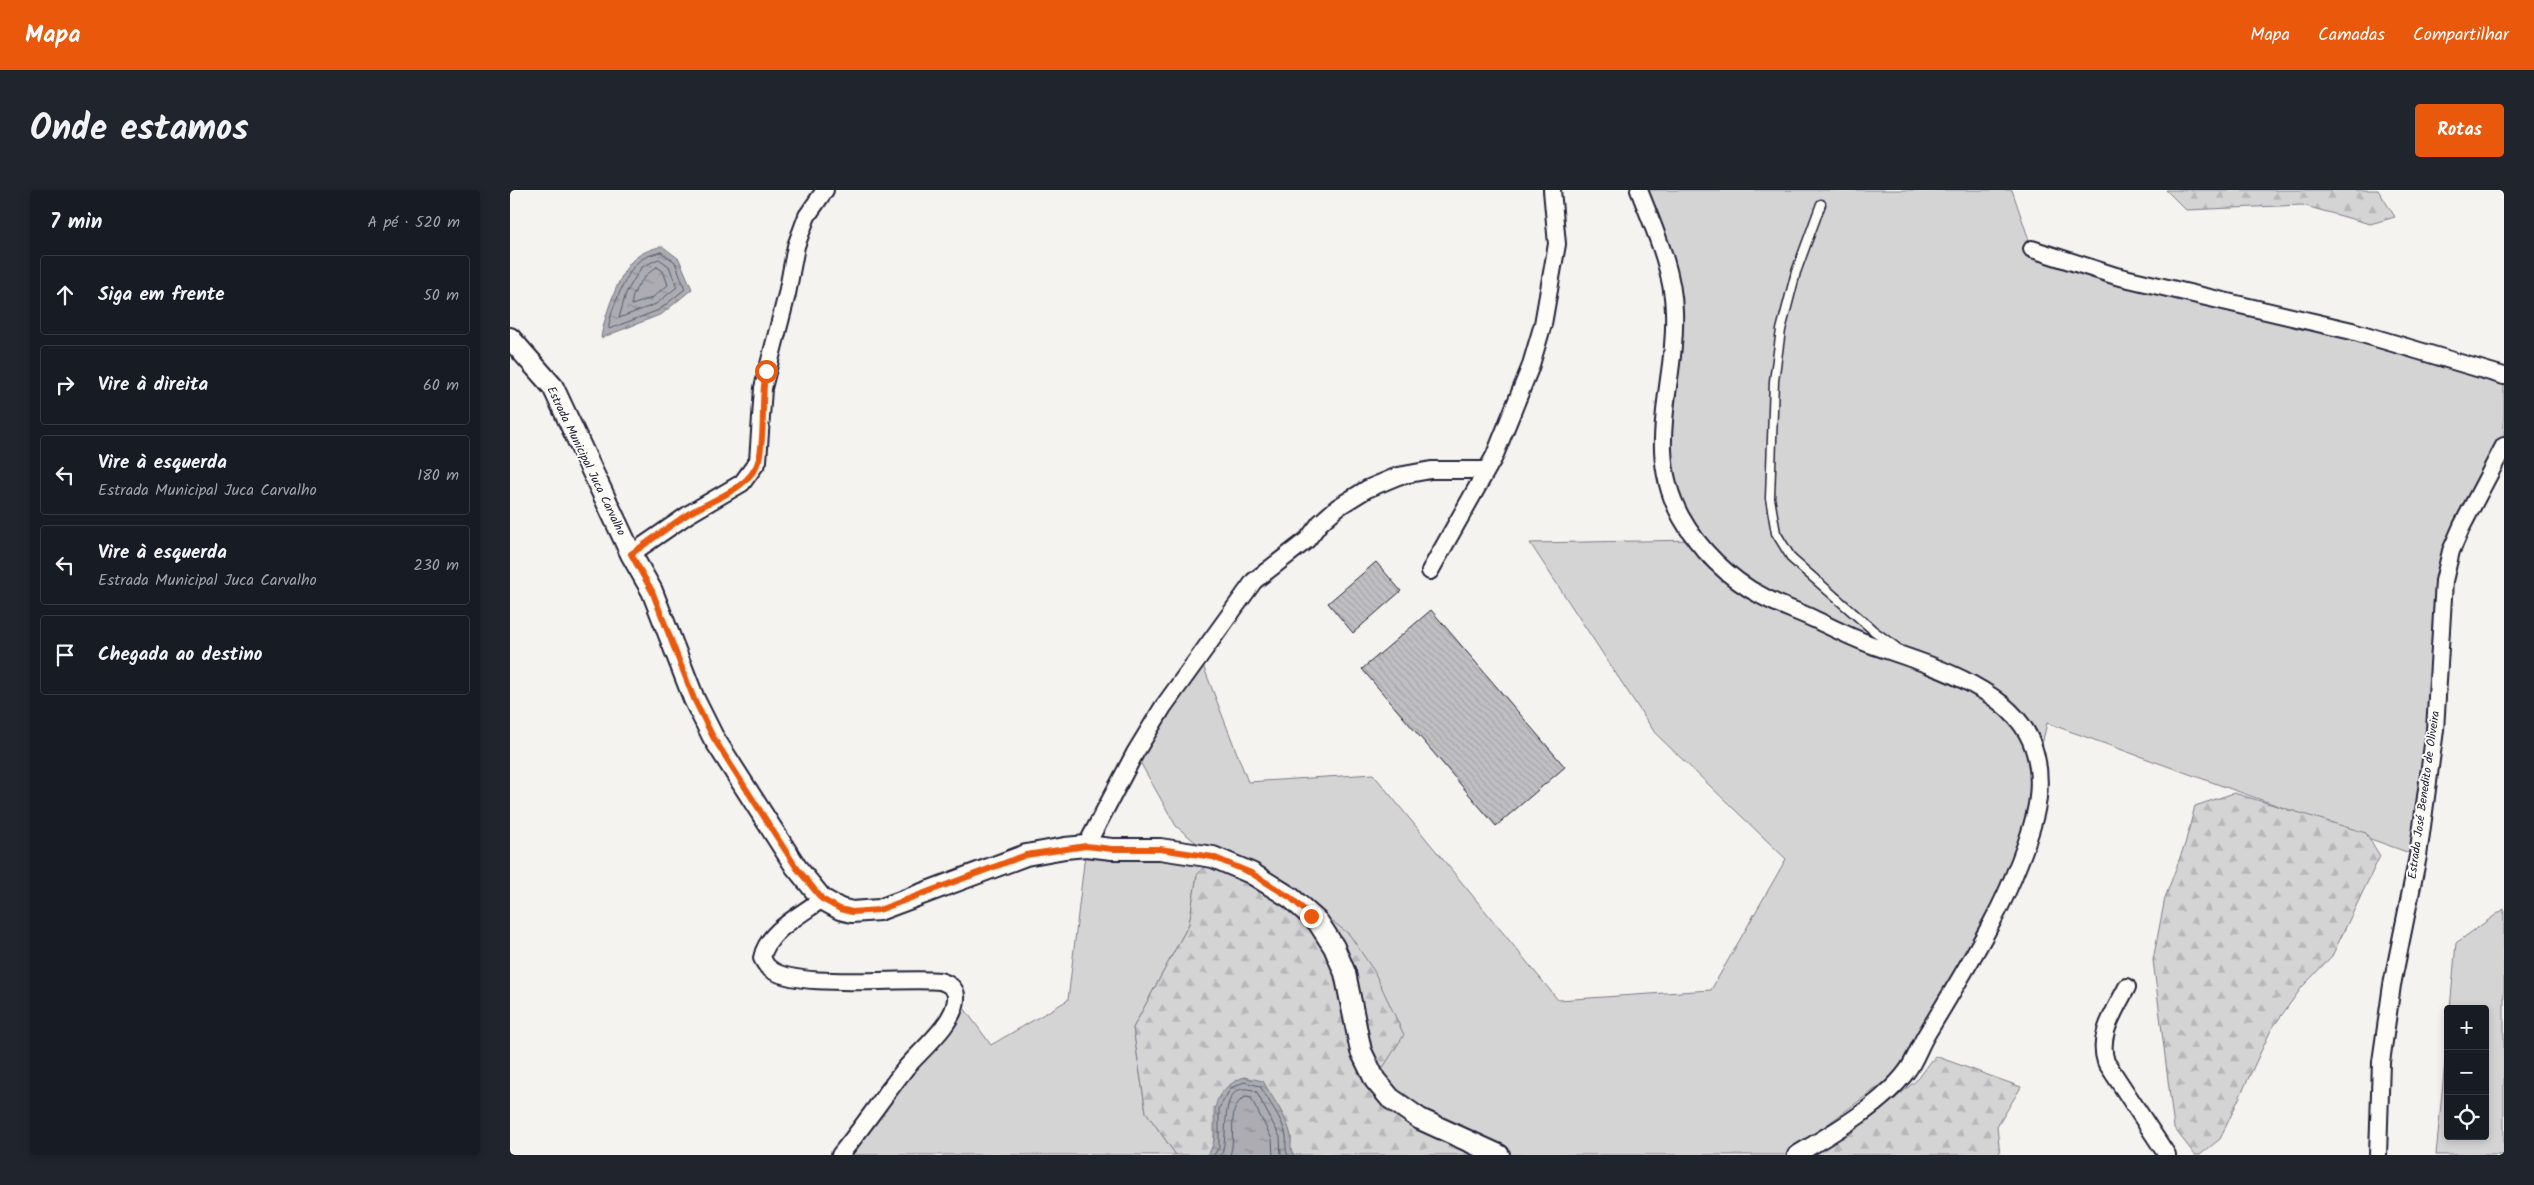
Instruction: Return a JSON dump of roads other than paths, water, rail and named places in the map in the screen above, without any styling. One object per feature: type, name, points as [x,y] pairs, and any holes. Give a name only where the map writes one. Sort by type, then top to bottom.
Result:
[{"type":"street","points":[[631,554],[689,514],[742,483],[758,461],[763,388],[788,294],[796,246],[807,216],[825,190]]},
{"type":"street","points":[[1430,571],[1494,458],[1530,368],[1544,324],[1557,244],[1552,190]]},
{"type":"street","points":[[1639,190],[1671,280],[1674,334],[1663,417],[1663,466],[1669,490],[1681,517],[1696,540],[1716,561],[1760,596],[1868,644],[1912,659],[1962,680],[2006,707],[2019,722],[2030,740],[2036,759],[2038,798],[2034,819],[1997,913],[1907,1071],[1882,1096],[1796,1155]]},
{"type":"street","points":[[2032,249],[2116,276],[2352,331],[2504,376]]},
{"type":"street","name":"Estrada Municipal Juca Carvalho","points":[[510,338],[553,387],[631,554],[652,591],[694,699],[713,737],[796,867],[822,899],[840,909],[852,912],[879,910],[1026,855],[1086,846],[1112,849],[1160,849],[1213,857],[1251,873],[1291,898],[1318,922],[1334,947],[1345,973],[1360,1051],[1375,1080],[1390,1098],[1420,1119],[1499,1155]]},
{"type":"street","name":"Estrada José Benedito de Oliveira","points":[[2378,1155],[2382,1052],[2400,941],[2418,856],[2435,730],[2444,581],[2451,551],[2462,526],[2504,446]]},
{"type":"street","points":[[1086,846],[1135,753],[1163,707],[1254,581],[1307,540],[1320,522],[1338,506],[1367,489],[1398,476],[1431,470],[1486,470]]},
{"type":"street","points":[[822,899],[772,937],[764,948],[762,958],[769,968],[788,976],[824,981],[940,981],[951,985],[956,992],[956,1000],[944,1024],[905,1069],[840,1155]]},
{"type":"street","points":[[2127,987],[2103,1036],[2102,1050],[2106,1062],[2167,1155]]},
{"type":"lane","points":[[1821,204],[1796,272],[1782,330],[1774,381],[1770,498],[1776,533],[1792,559],[1813,579],[1874,631],[1912,659]]},
{"type":"water","points":[[662,246],[679,259],[692,289],[662,314],[601,338],[613,296],[623,273],[640,254]]},
{"type":"water","points":[[1244,1077],[1263,1081],[1286,1121],[1294,1155],[1208,1155],[1213,1144],[1215,1112],[1221,1094],[1229,1085]]}]
